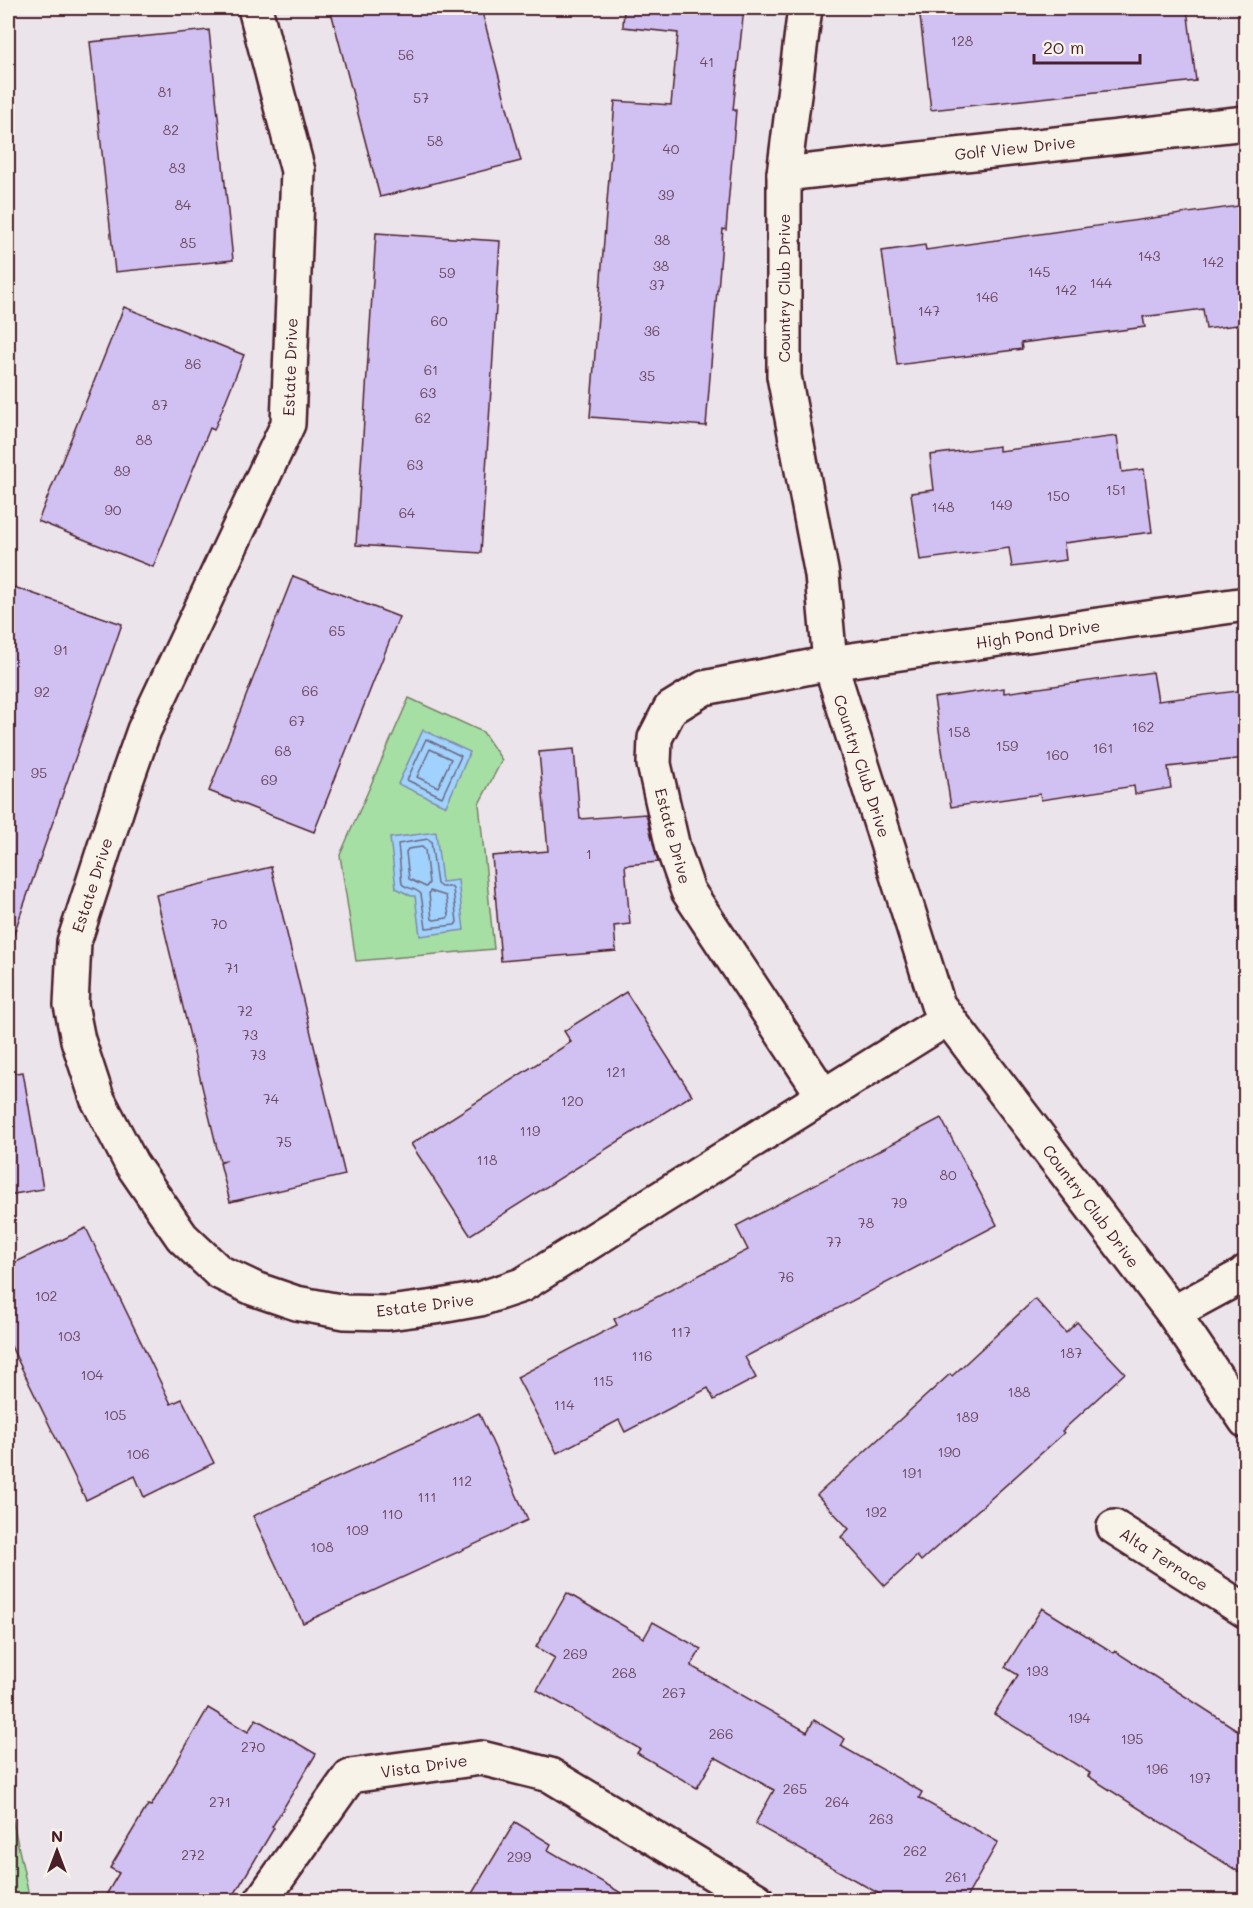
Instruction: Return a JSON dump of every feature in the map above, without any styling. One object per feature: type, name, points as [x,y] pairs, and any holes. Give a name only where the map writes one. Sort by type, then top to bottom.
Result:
[{"type":"street","name":"Estate Drive","points":[[255,8],[298,171],[288,424],[144,730],[74,942],[71,1005],[78,1040],[97,1098],[130,1163],[182,1237],[219,1272],[255,1289],[296,1303],[345,1312],[388,1313],[435,1307],[480,1299],[522,1285],[948,1018]]},
{"type":"street","name":"Country Club Drive","points":[[805,8],[784,174],[784,376],[822,575],[830,663],[938,1005],[1173,1313],[1245,1420]]},
{"type":"street","name":"Golf View Drive","points":[[784,174],[1245,123]]},
{"type":"street","name":"High Pond Drive","points":[[830,663],[1245,604]]},
{"type":"street","name":"Estate Drive","points":[[823,1095],[688,891],[674,848],[654,764],[655,738],[670,709],[704,688],[830,663]]},
{"type":"street","points":[[1173,1313],[1245,1272]]},
{"type":"street","name":"Alta Terrace","points":[[1114,1527],[1245,1611]]},
{"type":"street","name":"Vista Drive","points":[[262,1900],[350,1776],[481,1758],[550,1775],[757,1900]]},
{"type":"green space","points":[[409,698],[483,732],[502,760],[479,804],[494,949],[356,961],[340,855]]},
{"type":"green space","points":[[8,1799],[30,1900],[8,1900]]},
{"type":"water","points":[[423,730],[470,752],[446,806],[398,784]]},
{"type":"water","points":[[1245,826],[1245,883],[1242,841]]},
{"type":"water","points":[[436,832],[442,882],[458,880],[464,930],[420,936],[415,896],[396,888],[390,838]]},
{"type":"building","points":[[330,8],[481,8],[521,161],[380,197]]},
{"type":"building","points":[[624,8],[744,8],[733,110],[736,110],[726,230],[723,229],[706,426],[590,417],[615,101],[671,105],[678,33],[623,27]]},
{"type":"building","points":[[919,8],[1187,8],[1196,81],[931,110]]},
{"type":"building","points":[[209,30],[233,260],[115,272],[90,42]]},
{"type":"building","points":[[1245,205],[1245,324],[1206,329],[1203,309],[1143,317],[1145,327],[1021,343],[1022,349],[897,365],[882,251],[925,245],[926,250]]},
{"type":"building","points":[[376,233],[500,241],[481,553],[356,545]]},
{"type":"building","points":[[124,307],[244,355],[214,430],[210,428],[153,567],[38,521]]},
{"type":"building","points":[[1117,436],[1122,472],[1144,469],[1152,532],[1064,543],[1066,560],[1012,567],[1009,548],[920,560],[911,493],[934,490],[930,455],[999,446],[999,451]]},
{"type":"building","points":[[293,576],[399,617],[314,832],[209,791]]},
{"type":"building","points":[[8,585],[122,624],[12,939],[8,938]]},
{"type":"building","points":[[1153,672],[1158,701],[1245,690],[1245,758],[1168,767],[1171,788],[1135,794],[1134,786],[1041,800],[1040,794],[951,807],[934,698],[1004,688],[1004,693]]},
{"type":"building","points":[[574,749],[580,819],[646,814],[658,862],[625,865],[630,924],[614,926],[616,951],[501,961],[492,856],[548,851],[539,752]]},
{"type":"building","points":[[271,867],[345,1175],[230,1202],[220,1163],[227,1160],[220,1161],[156,895]]},
{"type":"building","points":[[626,992],[692,1095],[470,1235],[411,1144],[571,1042],[564,1031]]},
{"type":"building","points":[[23,1072],[43,1189],[8,1195],[8,1074]]},
{"type":"building","points":[[941,1118],[997,1225],[745,1357],[756,1378],[714,1400],[708,1388],[625,1432],[619,1420],[557,1453],[517,1377],[617,1325],[614,1319],[748,1250],[736,1226]]},
{"type":"building","points":[[86,1228],[171,1404],[182,1399],[214,1463],[144,1497],[135,1476],[86,1500],[8,1340],[8,1266]]},
{"type":"building","points":[[1035,1299],[1066,1333],[1077,1322],[1125,1373],[1062,1431],[1064,1433],[921,1561],[917,1556],[885,1586],[841,1537],[849,1529],[817,1495]]},
{"type":"building","points":[[479,1413],[528,1520],[303,1623],[253,1516]]},
{"type":"building","points":[[567,1593],[644,1638],[653,1622],[701,1649],[691,1666],[807,1732],[814,1720],[845,1739],[841,1746],[922,1792],[919,1798],[998,1842],[965,1900],[890,1900],[755,1824],[774,1790],[715,1757],[697,1788],[637,1753],[640,1749],[537,1690],[555,1658],[536,1647]]},
{"type":"building","points":[[1042,1608],[1114,1653],[1115,1651],[1245,1735],[1245,1876],[1088,1776],[1090,1773],[994,1714],[1018,1675],[1005,1667]]},
{"type":"building","points":[[208,1708],[248,1732],[256,1719],[316,1754],[231,1900],[103,1900],[119,1873],[110,1868],[148,1805],[151,1806]]},
{"type":"building","points":[[515,1822],[551,1844],[548,1850],[633,1900],[468,1900]]}]
